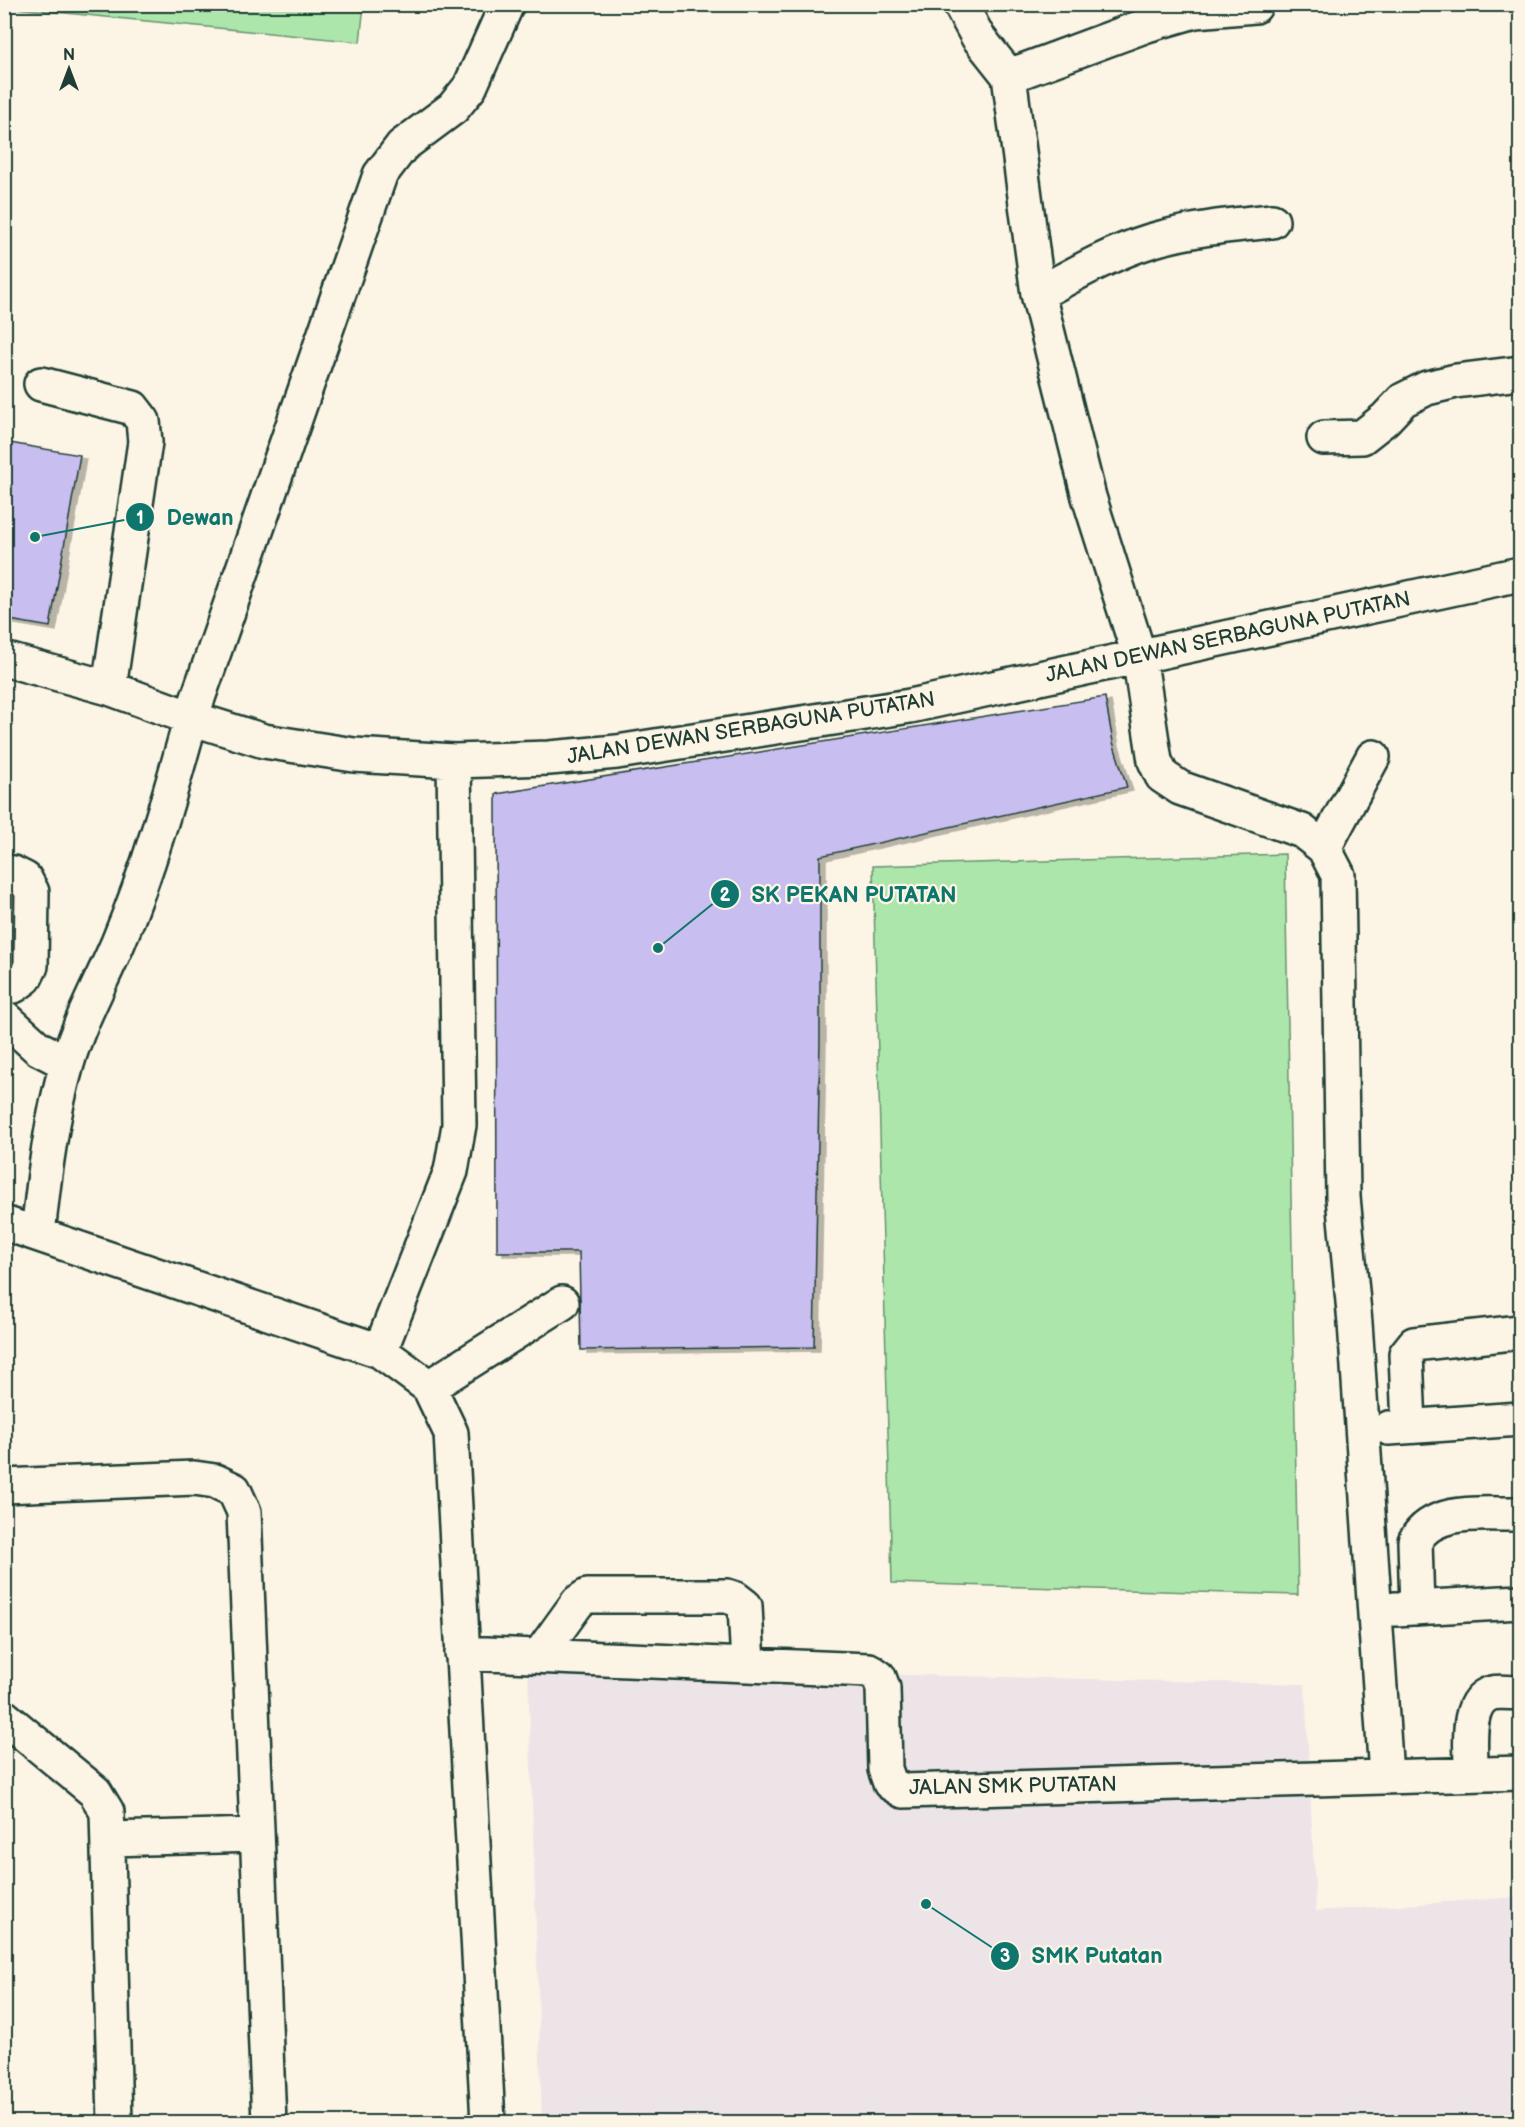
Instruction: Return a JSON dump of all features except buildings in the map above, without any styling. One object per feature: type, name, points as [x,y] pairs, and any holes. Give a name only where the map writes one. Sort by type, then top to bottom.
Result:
[{"type":"street","points":[[38,1234],[53,1117],[67,1063],[86,1010],[117,944],[147,867],[191,718],[380,175],[402,146],[453,108],[470,87],[507,4]]},
{"type":"street","points":[[960,4],[978,37],[1009,76],[1038,294],[1089,497],[1139,655],[1155,761],[1162,776],[1180,788],[1302,831],[1324,848],[1338,875],[1343,1197],[1363,1429],[1386,1775]]},
{"type":"street","points":[[1009,76],[1156,22],[1195,11],[1255,6]]},
{"type":"street","points":[[1038,294],[1148,242],[1204,228],[1272,221]]},
{"type":"street","points":[[1324,438],[1362,437],[1385,419],[1403,400],[1427,388],[1456,381],[1521,373]]},
{"type":"street","points":[[41,384],[132,408],[143,421],[144,442],[109,688]]},
{"type":"street","name":"JALAN DEWAN SERBAGUNA PUTATAN","points":[[4,659],[109,688],[191,718],[264,741],[354,755],[454,761],[549,758],[629,751],[910,706],[1521,574]]},
{"type":"street","points":[[1324,848],[1373,757]]},
{"type":"street","points":[[380,1351],[451,1171],[459,1125],[454,761]]},
{"type":"street","points":[[4,872],[13,873],[25,879],[32,892],[31,966],[25,978],[14,986],[4,986]]},
{"type":"street","points":[[4,1017],[38,1048],[67,1063]]},
{"type":"street","points":[[4,1223],[380,1351],[429,1387],[451,1433],[488,2122]]},
{"type":"street","points":[[429,1387],[562,1303]]},
{"type":"street","points":[[1409,1426],[1406,1354],[1414,1344],[1521,1332]]},
{"type":"street","points":[[1363,1429],[1521,1419]]},
{"type":"street","points":[[4,1486],[194,1478],[215,1481],[234,1490],[244,1512],[269,2122]]},
{"type":"street","points":[[1417,1608],[1415,1541],[1419,1534],[1432,1523],[1449,1516],[1521,1514]]},
{"type":"street","points":[[538,1656],[578,1602],[587,1596],[727,1596],[745,1606],[748,1665]]},
{"type":"street","points":[[1375,1610],[1521,1602]]},
{"type":"street","name":"JALAN SMK PUTATAN","points":[[462,1653],[869,1670],[879,1677],[883,1688],[885,1769],[890,1783],[903,1791],[1386,1775],[1521,1773]]},
{"type":"street","points":[[1471,1773],[1472,1715],[1479,1701],[1493,1693],[1521,1693]]},
{"type":"street","points":[[4,1717],[95,1792],[107,1812],[115,2122]]},
{"type":"street","points":[[109,1839],[257,1835]]},
{"type":"shaded area","points":[[528,1671],[871,1674],[1305,1684],[1316,1911],[1520,1897],[1520,2122],[542,2122]]},
{"type":"green space","points":[[4,5],[364,5],[360,42],[5,7]]},
{"type":"green space","points":[[1285,854],[1298,1595],[892,1583],[873,866]]},
{"type":"place","name":"Dewan","points":[[35,537]]},
{"type":"place","name":"SK PEKAN PUTATAN","points":[[658,948]]},
{"type":"place","name":"SMK Putatan","points":[[926,1904]]}]
